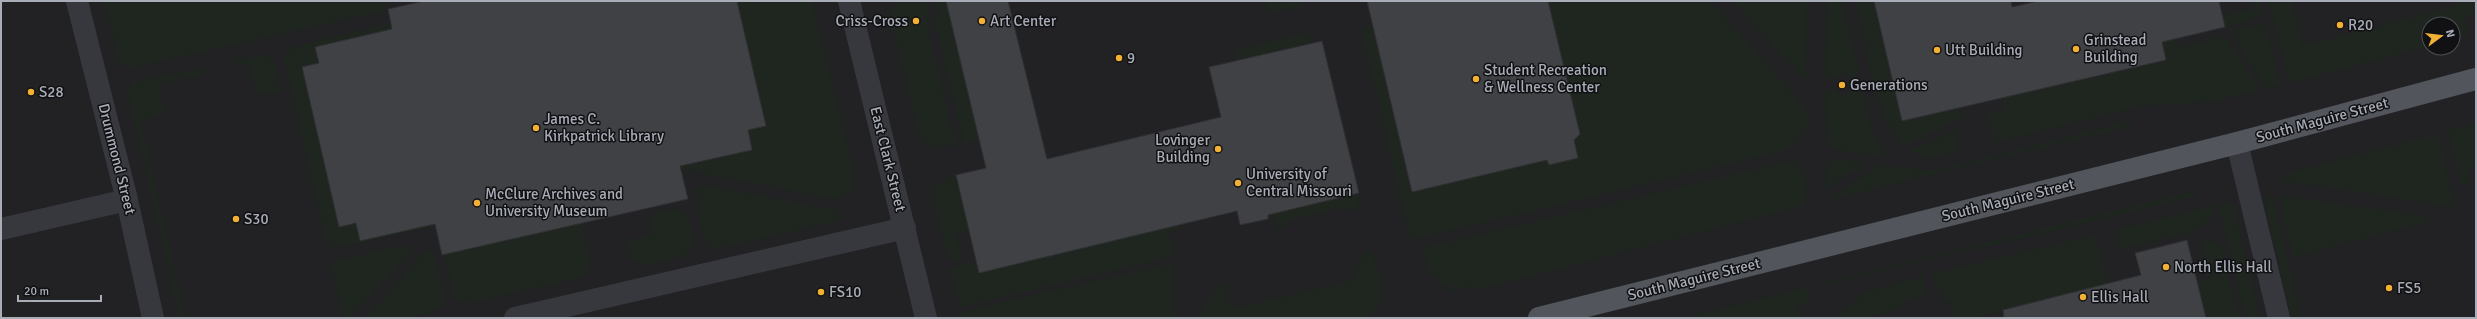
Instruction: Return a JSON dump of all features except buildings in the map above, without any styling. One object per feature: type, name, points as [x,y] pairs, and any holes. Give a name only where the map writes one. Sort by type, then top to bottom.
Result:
[{"type":"main road","name":"South Maguire Street","points":[[1539,318],[2237,143],[2476,79]]},
{"type":"street","name":"Drummond Street","points":[[77,1],[127,200],[153,318]]},
{"type":"street","name":"East Clark Street","points":[[849,1],[926,318]]},
{"type":"street","points":[[2237,143],[2279,318]]},
{"type":"street","points":[[1,229],[127,200]]},
{"type":"street","points":[[515,318],[905,228]]},
{"type":"shaded area","name":"University of Central Missouri","points":[[1,1],[2476,1],[2476,318],[1,318]]},
{"type":"shaded area","points":[[105,1],[386,1],[388,10],[130,68],[122,66],[118,59]]},
{"type":"shaded area","points":[[737,1],[812,1],[855,177],[848,193],[841,197],[832,199],[681,169],[680,166],[752,150],[748,130]]},
{"type":"shaded area","points":[[912,1],[929,1],[927,25],[956,145],[933,148],[921,142],[888,7]]},
{"type":"shaded area","points":[[1265,1],[1304,1],[1298,7],[1268,14]]},
{"type":"shaded area","points":[[1548,1],[1711,1],[1793,94],[1807,113],[1807,127],[1805,127],[1802,135],[1796,142],[1780,152],[1410,240],[1361,28],[1373,25],[1412,192],[1534,163],[1546,152],[1549,165],[1578,158],[1574,140],[1580,134]]},
{"type":"shaded area","points":[[1733,1],[1807,1],[1806,78],[1801,77]]},
{"type":"shaded area","points":[[1827,1],[1842,1],[1859,76],[1857,81],[1843,73],[1828,81],[1825,77]]},
{"type":"shaded area","points":[[1856,1],[1874,1],[1902,121],[1959,108],[1961,118],[1903,147],[1884,114],[1877,96]]},
{"type":"shaded area","points":[[2253,1],[2259,1],[2262,16],[2225,27],[2222,15],[2254,8]]},
{"type":"shaded area","points":[[2269,1],[2291,1],[2303,46],[2462,4],[2462,1],[2476,1],[2476,14],[2464,17],[2468,35],[2461,37],[2461,16],[2421,16],[2421,48],[2289,83]]},
{"type":"shaded area","points":[[946,2],[980,140],[964,143],[935,24],[938,4]]},
{"type":"shaded area","points":[[391,23],[392,29],[319,63],[302,67],[339,227],[356,223],[361,241],[435,224],[435,227],[333,248],[325,238],[284,56],[294,47]]},
{"type":"shaded area","points":[[2261,24],[2266,26],[2281,85],[2269,88],[2262,82],[2231,33],[2234,30]]},
{"type":"shaded area","points":[[1305,33],[1310,35],[1311,43],[1236,61],[1234,50]]},
{"type":"shaded area","points":[[2174,34],[2178,48],[2221,37],[2228,40],[2260,90],[2211,102],[2141,106],[1995,143],[1988,114],[1992,110],[2006,113],[2003,98],[2166,61],[2161,37]]},
{"type":"shaded area","points":[[261,54],[266,55],[274,61],[280,91],[263,95],[257,94],[248,63],[237,66],[233,61]]},
{"type":"shaded area","points":[[205,67],[203,74],[159,84],[164,114],[141,121],[186,318],[179,318],[127,91],[134,82]]},
{"type":"shaded area","points":[[1856,88],[1863,94],[1874,138],[1885,155],[1883,157],[1834,149],[1827,144],[1825,91],[1830,89],[1842,97]]},
{"type":"shaded area","points":[[2131,121],[2132,126],[1825,201],[1881,165],[1930,171]]},
{"type":"shaded area","points":[[2476,124],[2476,166],[2469,168],[2472,182],[2462,185],[2448,131]]},
{"type":"shaded area","points":[[1961,128],[1954,153],[1929,158],[1909,151]]},
{"type":"shaded area","points":[[2438,134],[2455,207],[2282,181],[2283,177],[2293,172]]},
{"type":"shaded area","points":[[1840,159],[1869,163],[1825,189],[1826,168],[1831,160]]},
{"type":"shaded area","points":[[1790,161],[1801,170],[1806,180],[1806,205],[1477,290],[1473,286],[1450,292],[1448,284],[1439,286],[1437,278],[1430,273],[1423,248]]},
{"type":"shaded area","points":[[956,175],[969,231],[956,234],[962,260],[950,262],[936,214],[934,195],[935,189],[941,182]]},
{"type":"shaded area","points":[[705,186],[834,209],[838,211],[840,218],[834,222],[716,249],[709,246],[706,241],[699,218],[697,194],[698,190]]},
{"type":"shaded area","points":[[2195,191],[2196,196],[1830,284],[1827,282]]},
{"type":"shaded area","points":[[1356,194],[1359,208],[1346,211],[1345,207],[1286,221],[1287,226],[1276,229],[1272,214]]},
{"type":"shaded area","points":[[2263,194],[2269,194],[2273,198],[2301,318],[2291,318]]},
{"type":"shaded area","points":[[2283,196],[2425,216],[2430,221],[2293,257],[2280,197]]},
{"type":"shaded area","points":[[2231,201],[2234,208],[2260,318],[2246,318],[2219,205]]},
{"type":"shaded area","points":[[2212,206],[2214,215],[2192,232],[2121,249],[2116,230]]},
{"type":"shaded area","points":[[677,209],[684,212],[689,220],[694,240],[692,250],[681,257],[644,265],[632,258],[628,240],[654,234],[650,215]]},
{"type":"shaded area","points":[[580,223],[591,266],[581,278],[468,303],[459,302],[454,296],[444,254]]},
{"type":"shaded area","points":[[1180,224],[1181,228],[1169,232],[1174,256],[960,307],[950,267]]},
{"type":"shaded area","points":[[2095,235],[2108,284],[1972,318],[1955,318],[1951,302],[1944,304],[1941,290],[1936,291],[1931,274]]},
{"type":"shaded area","points":[[2202,240],[2221,244],[2239,318],[2206,318],[2197,282],[2211,278]]},
{"type":"shaded area","points":[[401,245],[409,247],[408,255],[351,316],[347,318],[342,315],[332,270],[335,262]]},
{"type":"shaded area","points":[[1368,250],[1378,268],[1383,288],[1379,306],[1372,313],[1362,318],[1201,318],[1210,297],[1222,285],[1227,283],[1229,288],[1223,299],[1238,308],[1353,280],[1361,258]]},
{"type":"shaded area","points":[[425,251],[431,251],[436,260],[443,295],[442,304],[437,309],[429,313],[395,318],[366,318]]},
{"type":"shaded area","points":[[1174,263],[1175,318],[962,318],[961,312]]},
{"type":"shaded area","points":[[1923,276],[1927,295],[1902,301],[1904,308],[1865,318],[1836,318],[1864,293]]},
{"type":"shaded area","points":[[1808,287],[1808,304],[1797,307],[1800,315],[1788,318],[1720,316],[1682,318]]},
{"type":"place","name":"Criss-Cross","points":[[916,21]]},
{"type":"place","name":"Art Center","points":[[982,21]]},
{"type":"place","name":"R20","points":[[2340,25]]},
{"type":"place","name":"Grinstead Building","points":[[2076,49]]},
{"type":"place","name":"Utt Building","points":[[1937,50]]},
{"type":"place","name":"9","points":[[1119,58]]},
{"type":"place","name":"Student Recreation & Wellness Center","points":[[1476,79]]},
{"type":"place","name":"Generations","points":[[1842,85]]},
{"type":"place","name":"S28","points":[[31,92]]},
{"type":"place","name":"James C. Kirkpatrick Library","points":[[536,128]]},
{"type":"place","name":"Lovinger Building","points":[[1218,149]]},
{"type":"place","name":"University of Central Missouri","points":[[1238,183]]},
{"type":"place","name":"McClure Archives and University Museum","points":[[477,203]]},
{"type":"place","name":"S30","points":[[236,219]]},
{"type":"place","name":"North Ellis Hall","points":[[2166,267]]},
{"type":"place","name":"FS5","points":[[2389,288]]},
{"type":"place","name":"FS10","points":[[821,292]]},
{"type":"place","name":"Ellis Hall","points":[[2083,297]]}]
